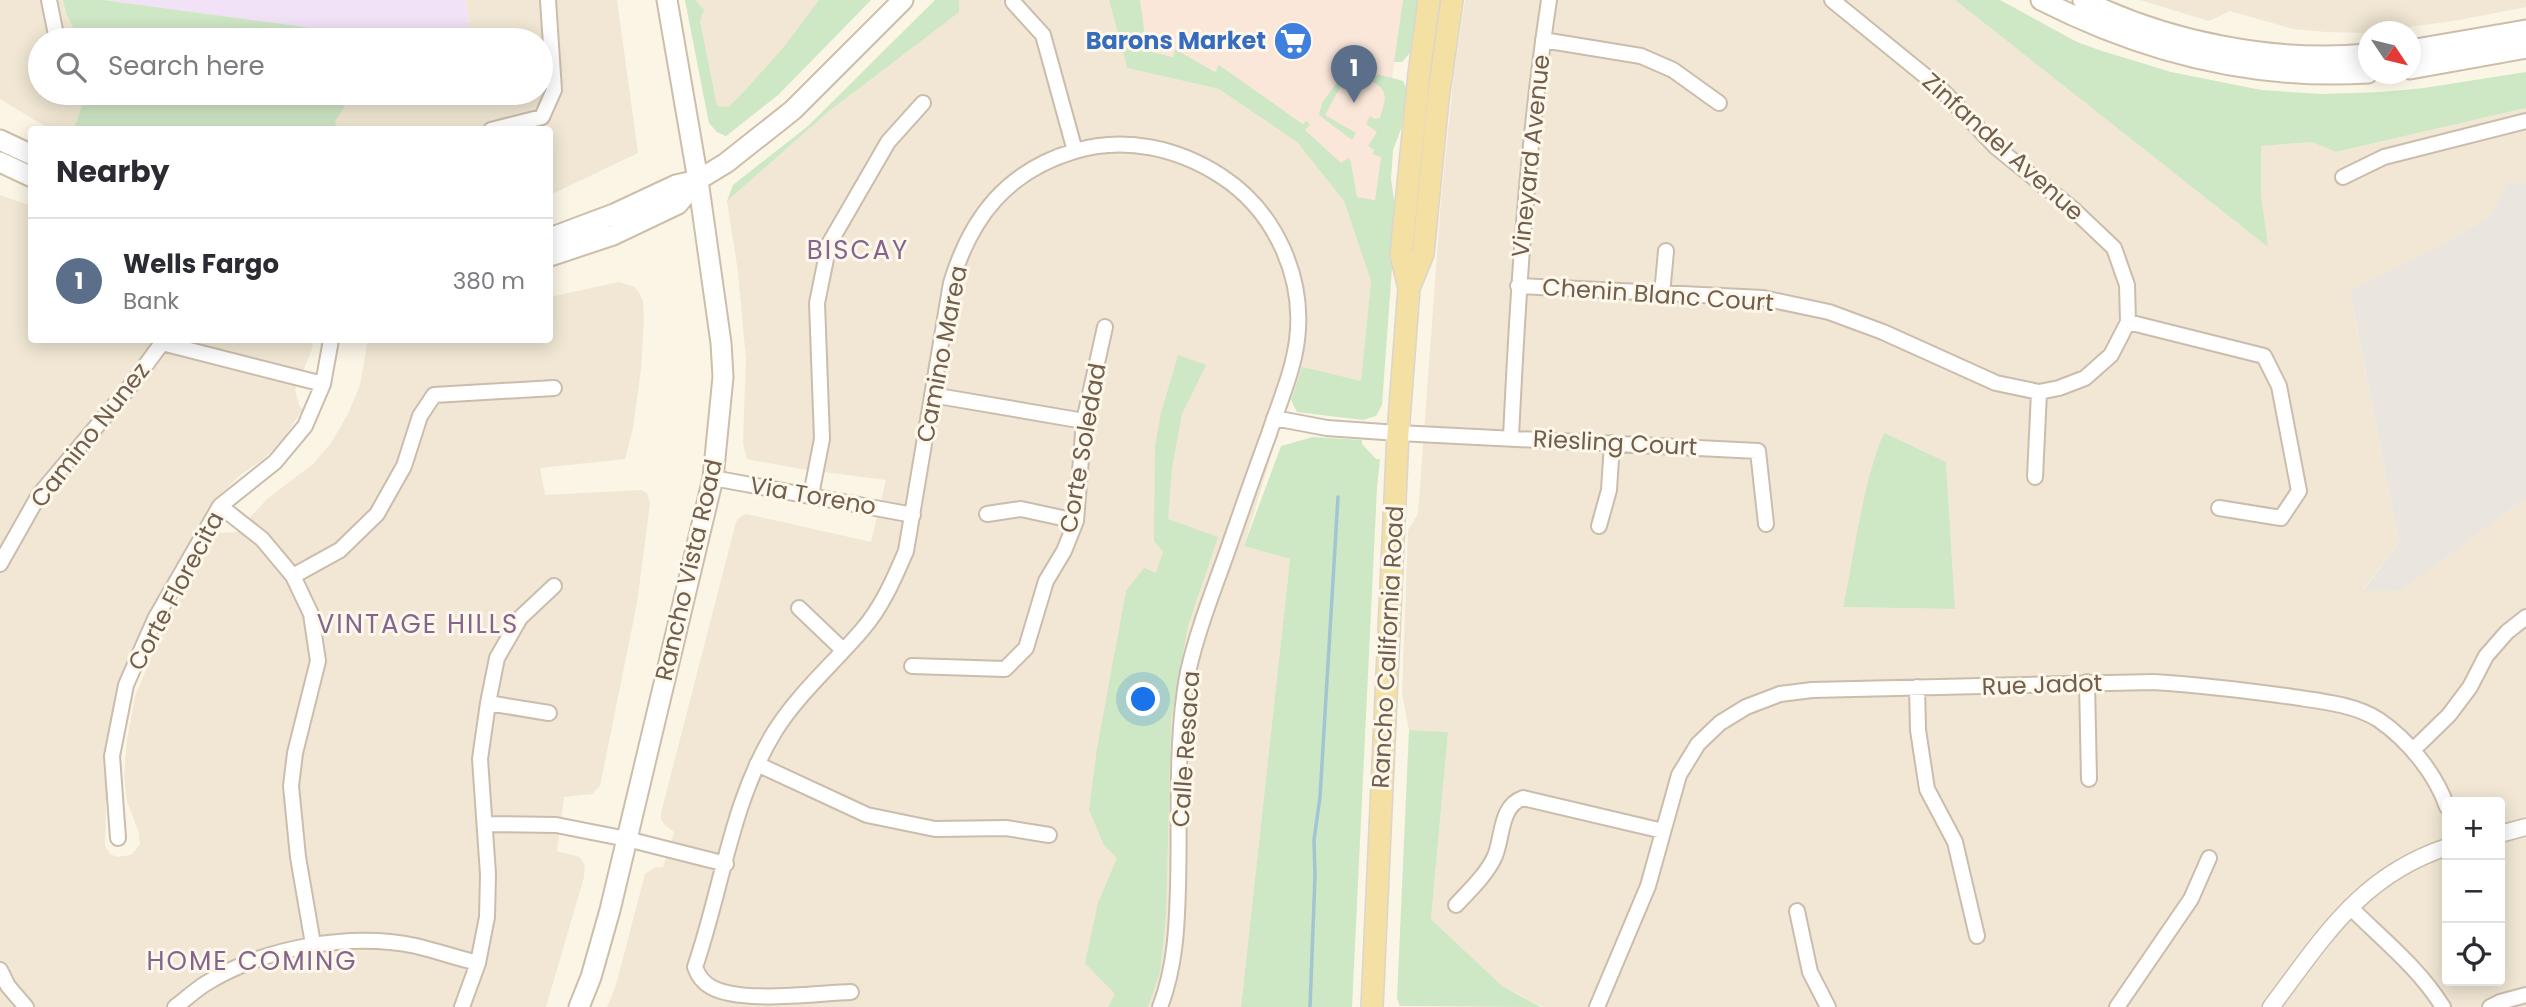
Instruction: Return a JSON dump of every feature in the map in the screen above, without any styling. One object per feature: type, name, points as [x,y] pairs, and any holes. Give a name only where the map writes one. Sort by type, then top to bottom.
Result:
[{"type":"main road","name":"Rancho Vista Road","points":[[579,1007],[591,977],[606,924],[713,478],[722,366],[698,180],[667,0]]},
{"type":"main road","points":[[553,237],[614,215],[676,185],[698,180],[726,163],[793,110],[903,0]]},
{"type":"main road","name":"Rancho California Road","points":[[1372,1007],[1398,433],[1409,288],[1401,255],[1429,0]]},
{"type":"main road","name":"Rancho California Road","points":[[1409,288],[1423,254],[1452,0]]},
{"type":"main road","points":[[2041,0],[2132,40],[2226,66],[2323,74],[2358,73]]},
{"type":"main road","points":[[2083,0],[2138,22],[2211,43],[2256,51],[2358,54]]},
{"type":"main road","points":[[2421,48],[2526,30]]},
{"type":"main road","points":[[2421,67],[2526,48]]},
{"type":"main road","points":[[1419,74],[1430,90],[1422,169],[1429,192]]},
{"type":"main road","points":[[0,140],[28,153]]},
{"type":"main road","points":[[0,162],[28,175]]},
{"type":"main road","points":[[553,255],[613,235],[678,204],[698,180]]},
{"type":"street","points":[[49,0],[55,28]]},
{"type":"street","points":[[548,0],[550,28]]},
{"type":"street","name":"Vineyard Avenue","points":[[1511,437],[1518,286],[1549,0]]},
{"type":"street","name":"Zinfandel Avenue","points":[[1832,0],[1940,88],[1996,147],[2074,210],[2114,248],[2127,285],[2128,322]]},
{"type":"street","points":[[1013,2],[1043,35],[1075,151]]},
{"type":"street","points":[[1543,40],[1641,55],[1673,70],[1719,103]]},
{"type":"street","points":[[811,495],[822,439],[817,303],[829,244],[888,142],[923,103]]},
{"type":"street","points":[[507,126],[542,117],[547,105]]},
{"type":"street","points":[[2343,177],[2384,157],[2526,121]]},
{"type":"street","name":"Camino Marea","points":[[851,992],[749,995],[726,993],[699,979],[695,967],[743,800],[757,764],[776,730],[800,698],[863,629],[894,579],[906,551],[951,283],[966,242],[984,213],[1006,188],[1030,170],[1075,151],[1114,145],[1147,146],[1177,153],[1226,178],[1265,217],[1280,241],[1296,288],[1298,314],[1294,362],[1274,418]]},
{"type":"street","points":[[1662,294],[1666,251]]},
{"type":"street","name":"Chenin Blanc Court","points":[[1518,286],[1763,298],[1829,312],[1884,332],[1996,383],[2039,392],[2085,378],[2111,355],[2128,322]]},
{"type":"street","points":[[2128,322],[2264,356],[2279,386],[2299,491],[2281,518],[2219,508]]},
{"type":"street","name":"Corte Soledad","points":[[912,666],[1005,669],[1026,648],[1046,581],[1064,551],[1076,521],[1084,421],[1105,327]]},
{"type":"street","name":"Camino Nunez","points":[[0,564],[38,495],[128,389],[162,343],[323,384]]},
{"type":"street","name":"Corte Florecita","points":[[118,838],[112,756],[126,685],[155,620],[220,506],[275,463],[305,426],[323,384],[330,343]]},
{"type":"street","points":[[293,576],[340,550],[377,514],[404,466],[421,416],[434,395],[554,388]]},
{"type":"street","points":[[2035,477],[2039,392]]},
{"type":"street","points":[[932,395],[1084,421]]},
{"type":"street","name":"Riesling Court","points":[[1274,418],[1327,428],[1398,433],[1758,451],[1766,524]]},
{"type":"street","name":"Calle Resaca","points":[[1160,1007],[1174,959],[1178,922],[1182,724],[1188,674],[1202,619],[1274,418]]},
{"type":"street","points":[[1599,526],[1609,490],[1612,443]]},
{"type":"street","name":"Via Toreno","points":[[713,478],[913,515]]},
{"type":"street","points":[[220,506],[262,539],[293,576],[311,614],[318,661],[295,753],[291,786],[298,857],[313,944]]},
{"type":"street","points":[[987,514],[1021,509],[1076,521]]},
{"type":"street","points":[[462,1007],[478,963],[488,918],[480,759],[497,658],[520,618],[554,586]]},
{"type":"street","points":[[799,608],[843,650]]},
{"type":"street","points":[[2413,750],[2449,715],[2470,687],[2486,656],[2507,632],[2526,617]]},
{"type":"street","points":[[2087,682],[2089,779]]},
{"type":"street","name":"Rue Jadot","points":[[1597,1007],[1648,886],[1679,775],[1698,744],[1720,723],[1746,706],[1780,695],[1812,690],[2087,682],[2208,685],[2352,708],[2378,720],[2413,750],[2443,797]]},
{"type":"street","points":[[1917,687],[1918,730],[1927,789],[1955,842],[1977,936]]},
{"type":"street","points":[[488,703],[549,713]]},
{"type":"street","points":[[757,764],[867,815],[935,829],[1006,828],[1049,835]]},
{"type":"street","points":[[1456,905],[1495,857],[1507,810],[1514,801],[1523,797],[1663,831]]},
{"type":"street","points":[[485,824],[556,825],[627,839],[726,864]]},
{"type":"street","points":[[2505,833],[2526,827]]},
{"type":"street","points":[[2272,1007],[2332,926],[2371,887],[2395,870],[2442,849]]},
{"type":"street","points":[[2117,1007],[2191,899],[2209,858]]},
{"type":"street","points":[[2350,907],[2411,966],[2435,993],[2443,1007]]},
{"type":"street","points":[[1797,912],[1810,972],[1828,1007]]},
{"type":"street","points":[[175,1007],[205,984],[249,963],[313,944],[359,941],[414,946],[478,963]]},
{"type":"street","points":[[0,970],[4,989],[26,1007]]},
{"type":"street","points":[[2490,1007],[2526,995]]},
{"type":"shaded area","points":[[0,0],[63,0],[73,28],[28,28],[28,105],[82,105],[75,126],[45,126],[0,99]]},
{"type":"shaded area","points":[[103,0],[466,0],[470,28],[313,28]]},
{"type":"shaded area","points":[[466,0],[617,0],[638,153],[553,194],[553,126],[333,126],[332,120],[348,105],[553,105],[553,28],[470,28]]},
{"type":"shaded area","points":[[685,0],[871,0],[778,95],[726,136],[717,132],[709,123]]},
{"type":"shaded area","points":[[959,0],[1109,0],[1127,68],[1219,89],[1297,142],[1344,201],[1371,281],[1361,382],[1302,368],[1276,439],[1244,546],[1290,559],[1241,1007],[607,1007],[616,985],[645,874],[656,867],[663,867],[674,832],[665,825],[661,813],[736,522],[746,514],[871,542],[886,480],[747,459],[743,444],[746,359],[738,272],[727,201],[828,112],[958,12]]},
{"type":"shaded area","points":[[1140,0],[1403,0],[1375,200],[1357,197],[1351,162],[1341,164],[1305,130],[1310,125],[1304,124],[1220,66],[1215,72],[1176,49],[1173,57],[1152,52],[1146,44]]},
{"type":"shaded area","points":[[1465,0],[1955,0],[2267,246],[2261,194],[2261,146],[2312,142],[2337,152],[2526,108],[2526,184],[2508,182],[2489,217],[2442,245],[2350,291],[2399,543],[2363,590],[2403,590],[2526,498],[2526,1007],[1543,1007],[1502,986],[1431,919],[1448,732],[1409,730],[1402,693],[1408,530],[1418,514],[1441,200],[1454,73]],"holes":[[[1946,462],[1955,609],[1843,607],[1854,559]]]},
{"type":"shaded area","points":[[2140,0],[2526,0],[2526,7],[2421,25],[2421,21],[2358,21],[2358,33],[2293,29],[2230,11],[2209,21]]},
{"type":"shaded area","points":[[2508,182],[2526,184],[2526,498],[2403,590],[2363,591],[2399,543],[2350,290],[2442,245],[2489,217]]},
{"type":"shaded area","name":"HOME COMING","points":[[0,195],[28,205],[28,343],[313,343],[295,390],[303,409],[282,441],[220,495],[186,549],[158,602],[107,769],[105,846],[110,854],[117,857],[131,855],[140,845],[139,833],[127,801],[124,777],[127,740],[135,696],[166,623],[218,531],[237,532],[267,499],[313,464],[331,443],[348,414],[360,385],[367,343],[553,343],[553,296],[619,282],[635,287],[643,301],[644,319],[633,428],[625,459],[540,468],[545,495],[641,490],[647,493],[650,503],[637,603],[600,786],[592,794],[564,797],[557,851],[580,857],[585,865],[584,877],[546,1007],[0,1007]]},
{"type":"green space","points":[[63,0],[103,0],[313,28],[73,28]]},
{"type":"green space","points":[[685,0],[695,0],[704,10],[700,21],[717,106],[728,107],[784,47],[819,0],[871,0],[778,95],[726,136],[717,132],[709,123]]},
{"type":"green space","points":[[935,0],[959,0],[959,12],[828,112],[727,201],[733,185],[808,126]]},
{"type":"green space","points":[[1109,0],[1140,0],[1146,43],[1153,43],[1152,52],[1173,57],[1175,49],[1215,72],[1219,65],[1303,124],[1307,121],[1310,125],[1305,130],[1341,163],[1348,158],[1351,162],[1357,197],[1375,200],[1381,157],[1372,154],[1374,150],[1368,146],[1377,132],[1366,124],[1370,116],[1380,118],[1384,102],[1382,89],[1373,82],[1377,74],[1403,81],[1406,88],[1402,126],[1393,150],[1391,179],[1396,213],[1382,405],[1376,416],[1363,420],[1297,412],[1291,400],[1302,367],[1361,381],[1371,281],[1344,201],[1297,142],[1219,89],[1127,68]]},
{"type":"green space","points":[[1403,0],[1418,0],[1410,53],[1402,62],[1394,62]]},
{"type":"green space","points":[[1955,0],[2000,0],[2077,42],[2102,51],[2171,72],[2261,90],[2322,94],[2382,92],[2526,72],[2526,108],[2336,152],[2312,142],[2261,146],[2261,194],[2268,247]]},
{"type":"green space","points":[[1345,71],[1348,73],[1325,115],[1356,133],[1352,140],[1319,115],[1322,103]]},
{"type":"green space","points":[[82,105],[346,105],[335,121],[336,126],[75,126]]},
{"type":"green space","points":[[1178,355],[1206,365],[1182,414],[1172,468],[1168,519],[1218,537],[1188,626],[1171,720],[1166,915],[1160,972],[1148,1007],[1108,1007],[1115,994],[1085,963],[1098,903],[1117,858],[1104,845],[1089,810],[1097,749],[1126,591],[1144,568],[1156,573],[1163,552],[1154,541],[1155,447],[1161,413]]},
{"type":"green space","points":[[1884,433],[1946,462],[1955,609],[1843,607],[1864,497]]},
{"type":"green space","points":[[1313,437],[1362,440],[1362,444],[1376,459],[1380,459],[1352,1007],[1241,1007],[1290,559],[1244,546],[1281,446]]},
{"type":"green space","points":[[1409,730],[1448,732],[1431,919],[1502,986],[1541,1007],[1400,1006],[1397,999]]},
{"type":"waterway","points":[[1310,1007],[1314,840],[1320,797],[1338,497]]},
{"type":"place","name":"Barons Market","points":[[1293,41]]},
{"type":"place","name":"Wells Fargo","points":[[1354,103]]},
{"type":"district","name":"BISCAY","points":[[858,250]]},
{"type":"district","name":"VINTAGE HILLS","points":[[418,624]]},
{"type":"district","name":"HOME COMING","points":[[252,961]]}]
